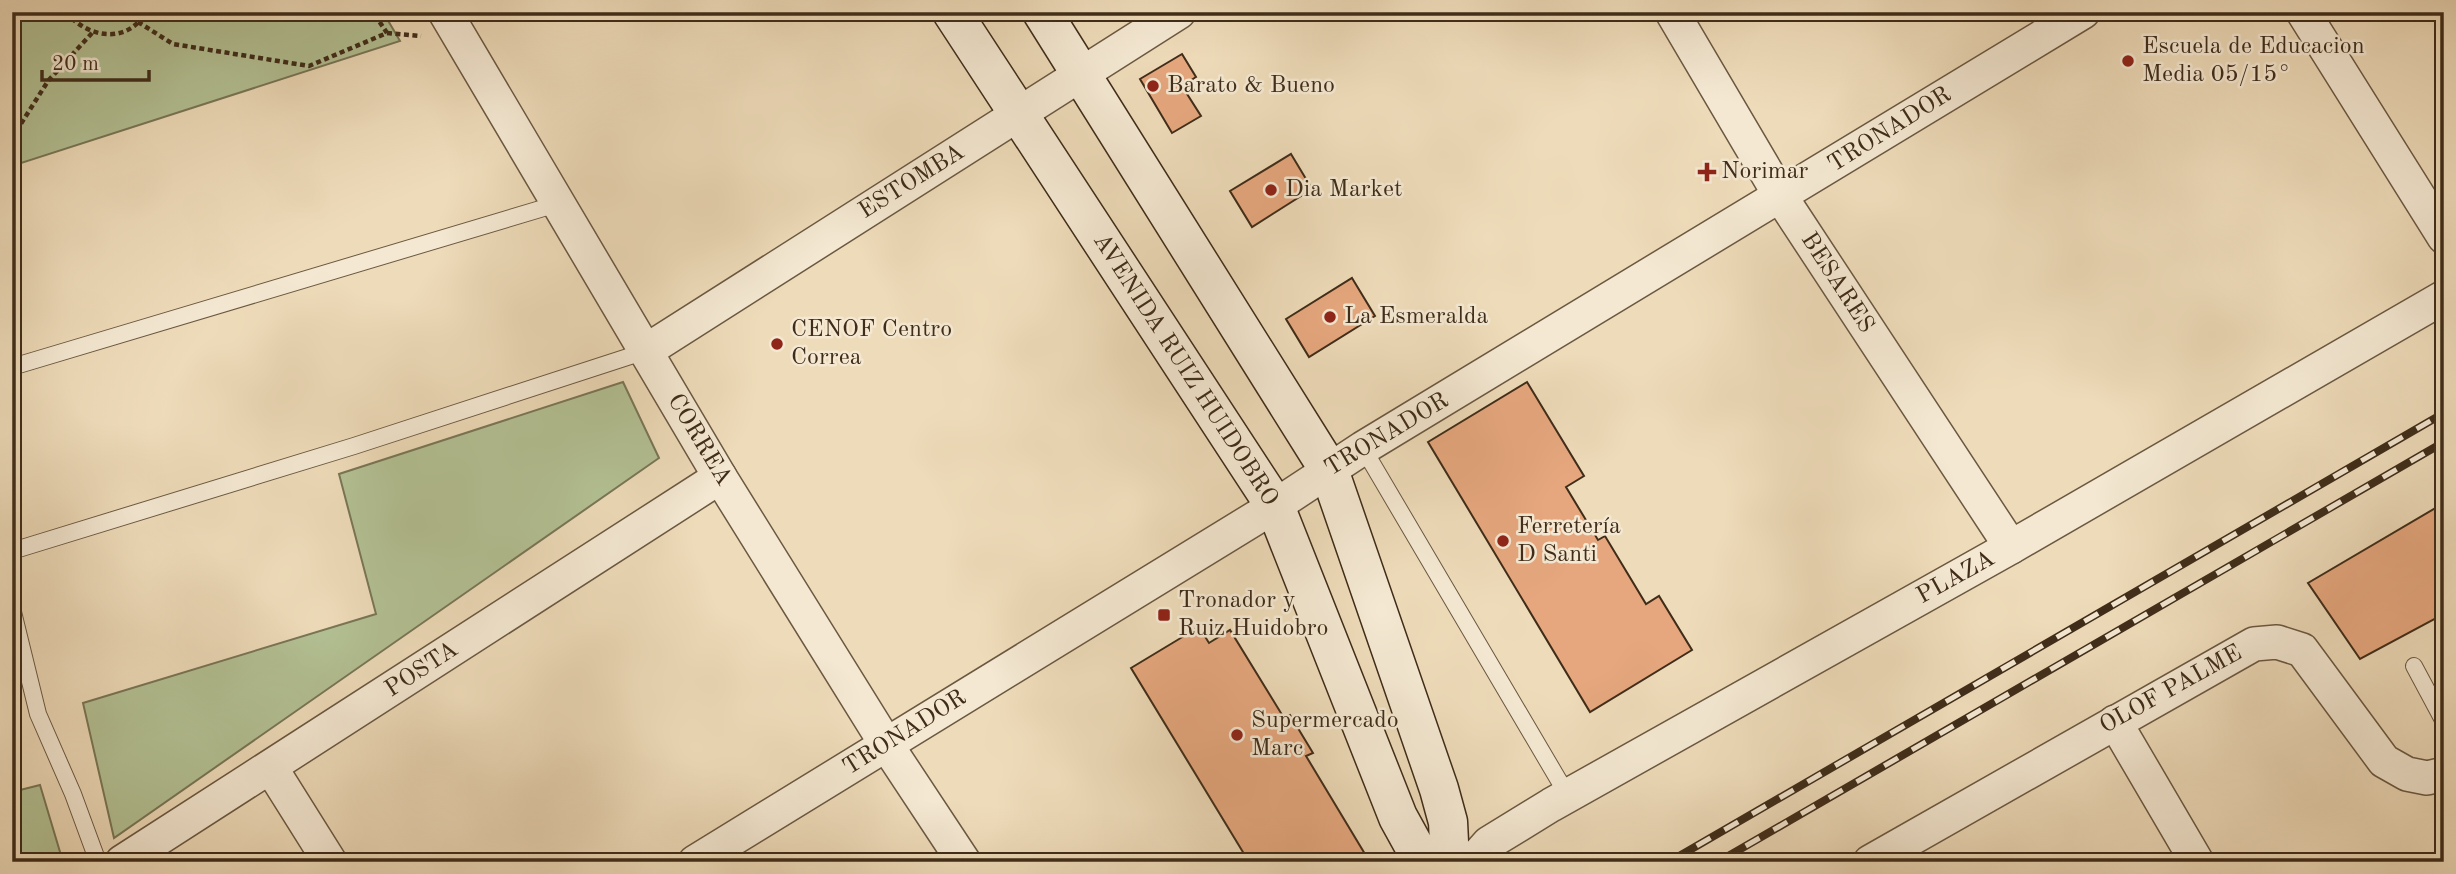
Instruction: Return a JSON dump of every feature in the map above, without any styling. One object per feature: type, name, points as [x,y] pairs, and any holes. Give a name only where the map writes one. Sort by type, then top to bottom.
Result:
[{"type":"main road","name":"AVENIDA RUIZ HUIDOBRO","points":[[952,12],[1275,506],[1398,817],[1414,846],[1430,862]]},
{"type":"main road","points":[[1042,12],[1329,470],[1439,789],[1448,822],[1450,862]]},
{"type":"street","name":"CORREA","points":[[444,12],[720,477],[886,744],[964,862]]},
{"type":"street","name":"ESTOMBA","points":[[646,351],[1179,12]]},
{"type":"street","name":"BESARES","points":[[1672,12],[1781,197],[2011,547]]},
{"type":"street","name":"TRONADOR","points":[[695,862],[1275,506],[1363,448],[2083,12]]},
{"type":"street","points":[[2303,12],[2444,237]]},
{"type":"street","name":"PLAZA","points":[[1472,862],[1489,843],[1568,796],[2011,547],[2444,297]]},
{"type":"street","name":"POSTA","points":[[122,862],[720,477]]},
{"type":"street","name":"OLOF PALME","points":[[1870,862],[2254,644],[2277,642],[2302,650],[2384,761],[2407,774],[2427,778],[2444,774]]},
{"type":"street","points":[[2115,722],[2197,862]]},
{"type":"street","points":[[271,768],[330,862]]},
{"type":"lane","points":[[12,367],[557,204]]},
{"type":"lane","points":[[12,551],[354,446],[646,351]]},
{"type":"lane","points":[[1363,448],[1568,796]]},
{"type":"lane","points":[[12,608],[38,714],[73,794],[98,862]]},
{"type":"lane","points":[[2414,666],[2444,722]]},
{"type":"path","points":[[66,12],[74,23],[102,35],[117,34],[138,22],[146,12]]},
{"type":"path","points":[[138,22],[173,44],[309,66],[387,33],[373,12]]},
{"type":"path","points":[[12,138],[48,81],[93,32]]},
{"type":"green space","points":[[12,12],[383,12],[400,41],[12,166]]},
{"type":"green space","points":[[623,382],[659,458],[114,838],[83,703],[376,614],[339,474]]},
{"type":"green space","points":[[40,785],[63,862],[12,862],[12,792]]},
{"type":"building","points":[[1182,54],[1196,77],[1182,86],[1201,116],[1172,133],[1140,79]]},
{"type":"building","name":"Dia Market","points":[[1291,154],[1312,189],[1252,227],[1230,191]]},
{"type":"building","name":"La Esmeralda","points":[[1352,278],[1375,316],[1309,357],[1286,319]]},
{"type":"building","points":[[1527,382],[1584,476],[1566,487],[1598,540],[1605,536],[1646,604],[1659,596],[1692,650],[1590,712],[1428,442]]},
{"type":"building","points":[[2444,503],[2444,614],[2360,659],[2308,583]]},
{"type":"building","name":"Supermercado Marc","points":[[1199,627],[1209,643],[1230,630],[1284,718],[1290,715],[1313,753],[1306,756],[1368,859],[1364,862],[1249,862],[1131,668]]},
{"type":"railway","points":[[1669,862],[2444,413]]},
{"type":"railway","points":[[1718,862],[2444,442]]},
{"type":"place","name":"Escuela de Educacion Media 05/15°","points":[[2128,61]]},
{"type":"place","name":"Barato & Bueno","points":[[1153,86]]},
{"type":"place","name":"Norimar","points":[[1707,172]]},
{"type":"place","name":"Dia Market","points":[[1271,190]]},
{"type":"place","name":"La Esmeralda","points":[[1330,317]]},
{"type":"place","name":"CENOF Centro Correa","points":[[777,344]]},
{"type":"place","name":"Ferretería D Santi","points":[[1503,541]]},
{"type":"place","name":"Tronador y Ruiz Huidobro","points":[[1164,615]]},
{"type":"place","name":"Supermercado Marc","points":[[1237,735]]}]
